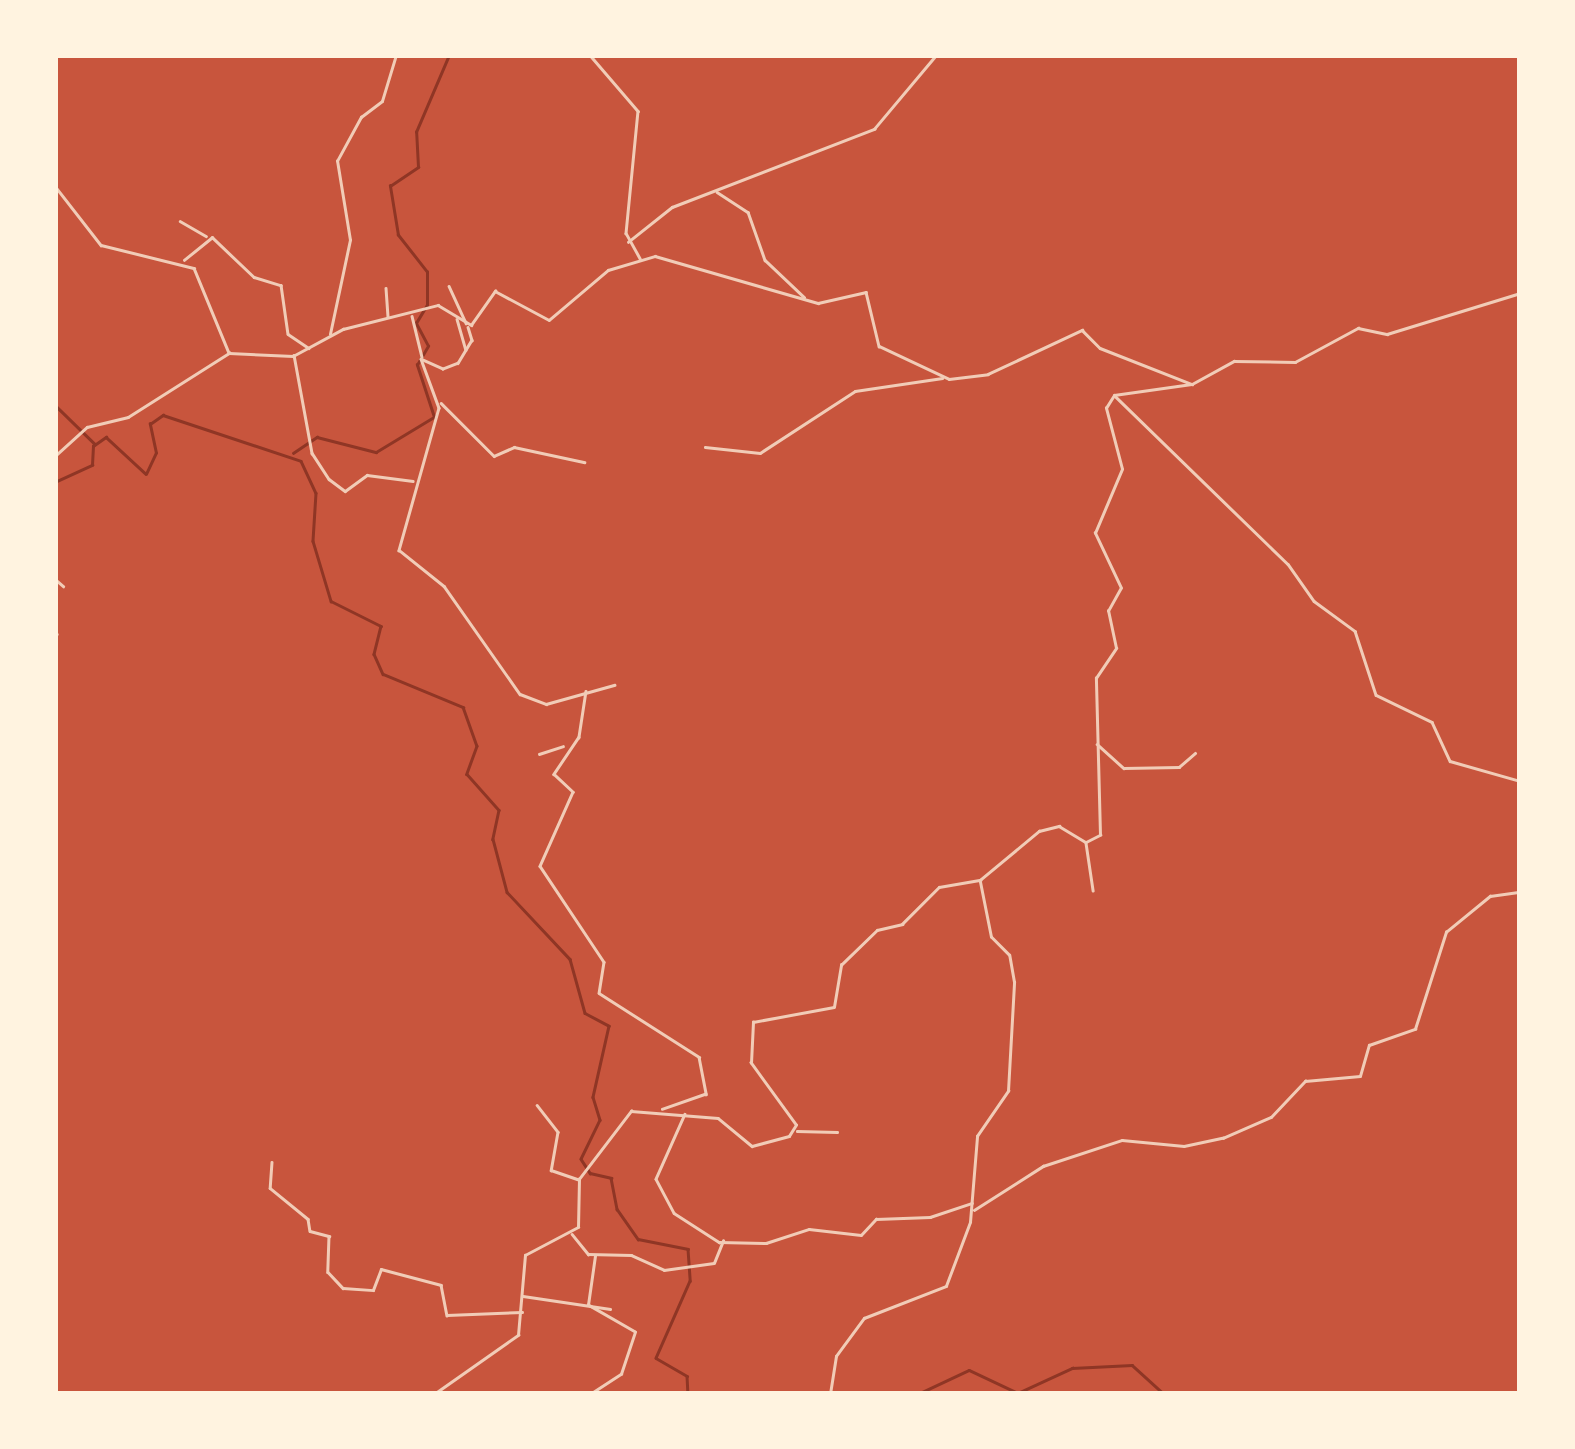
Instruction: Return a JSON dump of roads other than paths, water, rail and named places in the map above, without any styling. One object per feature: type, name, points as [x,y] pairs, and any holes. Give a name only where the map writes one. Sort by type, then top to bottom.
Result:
[{"type":"street","points":[[330,336],[350,240],[338,162],[361,117],[382,101],[396,55]]},
{"type":"street","points":[[590,55],[638,111],[628,242],[640,259]]},
{"type":"street","points":[[628,242],[664,211],[874,129],[936,55]]},
{"type":"street","points":[[55,186],[101,245],[184,261],[196,270],[229,353]]},
{"type":"street","points":[[716,191],[748,212],[765,260],[804,298]]},
{"type":"street","points":[[180,221],[207,237],[254,277],[280,284],[288,334],[310,348]]},
{"type":"street","points":[[184,261],[207,237]]},
{"type":"street","points":[[467,325],[497,291],[549,320],[608,270],[662,256],[714,279],[746,277],[804,298],[834,304],[866,292],[876,342],[944,378]]},
{"type":"street","points":[[421,358],[443,369],[466,351],[467,325],[448,286]]},
{"type":"street","points":[[386,288],[388,319]]},
{"type":"street","points":[[1114,395],[1192,384],[1234,362],[1295,362],[1358,328],[1387,334],[1520,292]]},
{"type":"street","points":[[55,456],[79,432],[123,420],[229,353],[294,355],[330,336],[412,316],[438,305],[467,325]]},
{"type":"street","points":[[457,315],[466,351]]},
{"type":"street","points":[[412,316],[425,341],[421,358],[439,403],[494,456],[514,447],[584,462]]},
{"type":"street","points":[[705,447],[760,453],[854,391],[988,374],[1082,330],[1100,348],[1192,384]]},
{"type":"street","points":[[294,355],[312,453],[329,479],[345,491],[367,475],[415,481]]},
{"type":"street","points":[[1086,842],[1104,827],[1096,743],[1096,678],[1116,648],[1108,611],[1121,588],[1095,533],[1122,469],[1105,415],[1114,395]]},
{"type":"street","points":[[1114,395],[1288,564],[1314,601],[1355,631],[1376,695],[1432,722],[1450,761],[1520,781]]},
{"type":"street","points":[[439,403],[415,481],[400,551],[444,586],[520,694],[546,704],[614,684]]},
{"type":"street","points":[[55,579],[63,586]]},
{"type":"street","points":[[586,691],[579,737],[555,777],[573,792],[540,866],[604,962],[598,991],[683,1041],[702,1064],[706,1094],[656,1110]]},
{"type":"street","points":[[1096,743],[1124,768],[1178,767],[1195,753]]},
{"type":"street","points":[[538,754],[551,754],[563,746]]},
{"type":"street","points":[[551,754],[560,767]]},
{"type":"street","points":[[795,1130],[757,1079],[746,1030],[764,1015],[834,1008],[842,965],[877,930],[902,924],[940,887],[980,880],[1049,827],[1086,842]]},
{"type":"street","points":[[1086,842],[1092,890]]},
{"type":"street","points":[[830,1394],[836,1356],[864,1318],[946,1286],[974,1210],[977,1136],[1008,1091],[1014,982],[1010,955],[991,937],[980,880]]},
{"type":"street","points":[[974,1210],[1042,1166],[1122,1140],[1223,1138],[1271,1117],[1305,1081],[1360,1076],[1369,1045],[1414,1028],[1446,932],[1490,896],[1520,892]]},
{"type":"street","points":[[537,1105],[558,1132],[551,1170],[578,1180]]},
{"type":"street","points":[[571,1233],[578,1180],[630,1111],[656,1110],[718,1118],[752,1146],[795,1130],[837,1132]]},
{"type":"street","points":[[686,1113],[656,1179],[674,1213],[723,1242],[766,1243],[810,1230],[861,1235],[876,1220],[930,1218],[972,1203]]},
{"type":"street","points":[[272,1162],[270,1188],[308,1218],[310,1231],[329,1236],[328,1272],[344,1288],[374,1290],[381,1269],[442,1286],[447,1315],[523,1312]]},
{"type":"street","points":[[571,1233],[594,1256],[631,1254],[669,1270],[714,1263],[723,1242]]},
{"type":"street","points":[[434,1394],[507,1346],[523,1312],[526,1252],[571,1233]]},
{"type":"street","points":[[588,1301],[594,1256]]},
{"type":"street","points":[[522,1296],[588,1301],[610,1308]]},
{"type":"street","points":[[588,1301],[635,1332],[621,1374],[590,1394]]},
{"type":"waterway","points":[[293,453],[317,437],[376,452],[434,417],[417,365],[428,346],[416,323],[427,305],[427,272],[398,235],[390,186],[418,167],[416,132],[449,55]]},
{"type":"waterway","points":[[55,344],[55,367]]},
{"type":"waterway","points":[[55,405],[95,444]]},
{"type":"waterway","points":[[55,482],[92,465],[93,446],[106,437],[146,474],[156,453],[150,424],[163,415],[301,461],[316,493],[313,541],[331,601],[381,626],[374,654],[383,674],[463,707],[477,746],[467,774],[499,810],[493,839],[507,892],[570,959],[585,1013],[609,1026],[593,1097],[600,1120],[581,1159],[590,1173],[611,1178],[617,1209],[638,1239],[688,1249],[690,1281],[656,1358],[687,1376],[688,1394]]},
{"type":"waterway","points":[[918,1394],[969,1370],[1018,1393],[1072,1368],[1132,1365],[1164,1394]]}]
